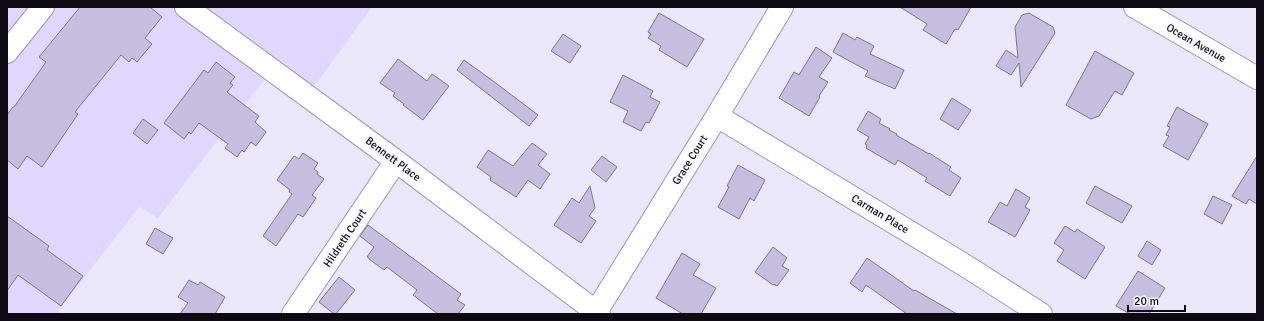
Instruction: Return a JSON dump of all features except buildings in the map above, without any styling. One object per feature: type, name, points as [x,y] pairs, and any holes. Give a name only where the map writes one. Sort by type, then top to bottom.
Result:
[{"type":"street","points":[[7,52],[43,7]]},
{"type":"street","name":"Bennett Place","points":[[186,7],[396,161],[597,313]]},
{"type":"street","name":"Grace Court","points":[[597,313],[782,7]]},
{"type":"street","name":"Ocean Avenue","points":[[1134,7],[1257,78]]},
{"type":"street","name":"Carman Place","points":[[717,116],[954,259],[1041,314]]},
{"type":"street","name":"Hildreth Court","points":[[293,314],[396,161]]},
{"type":"shaded area","points":[[7,7],[372,7],[305,99],[273,68],[158,218],[139,207],[56,314],[7,314]]}]
